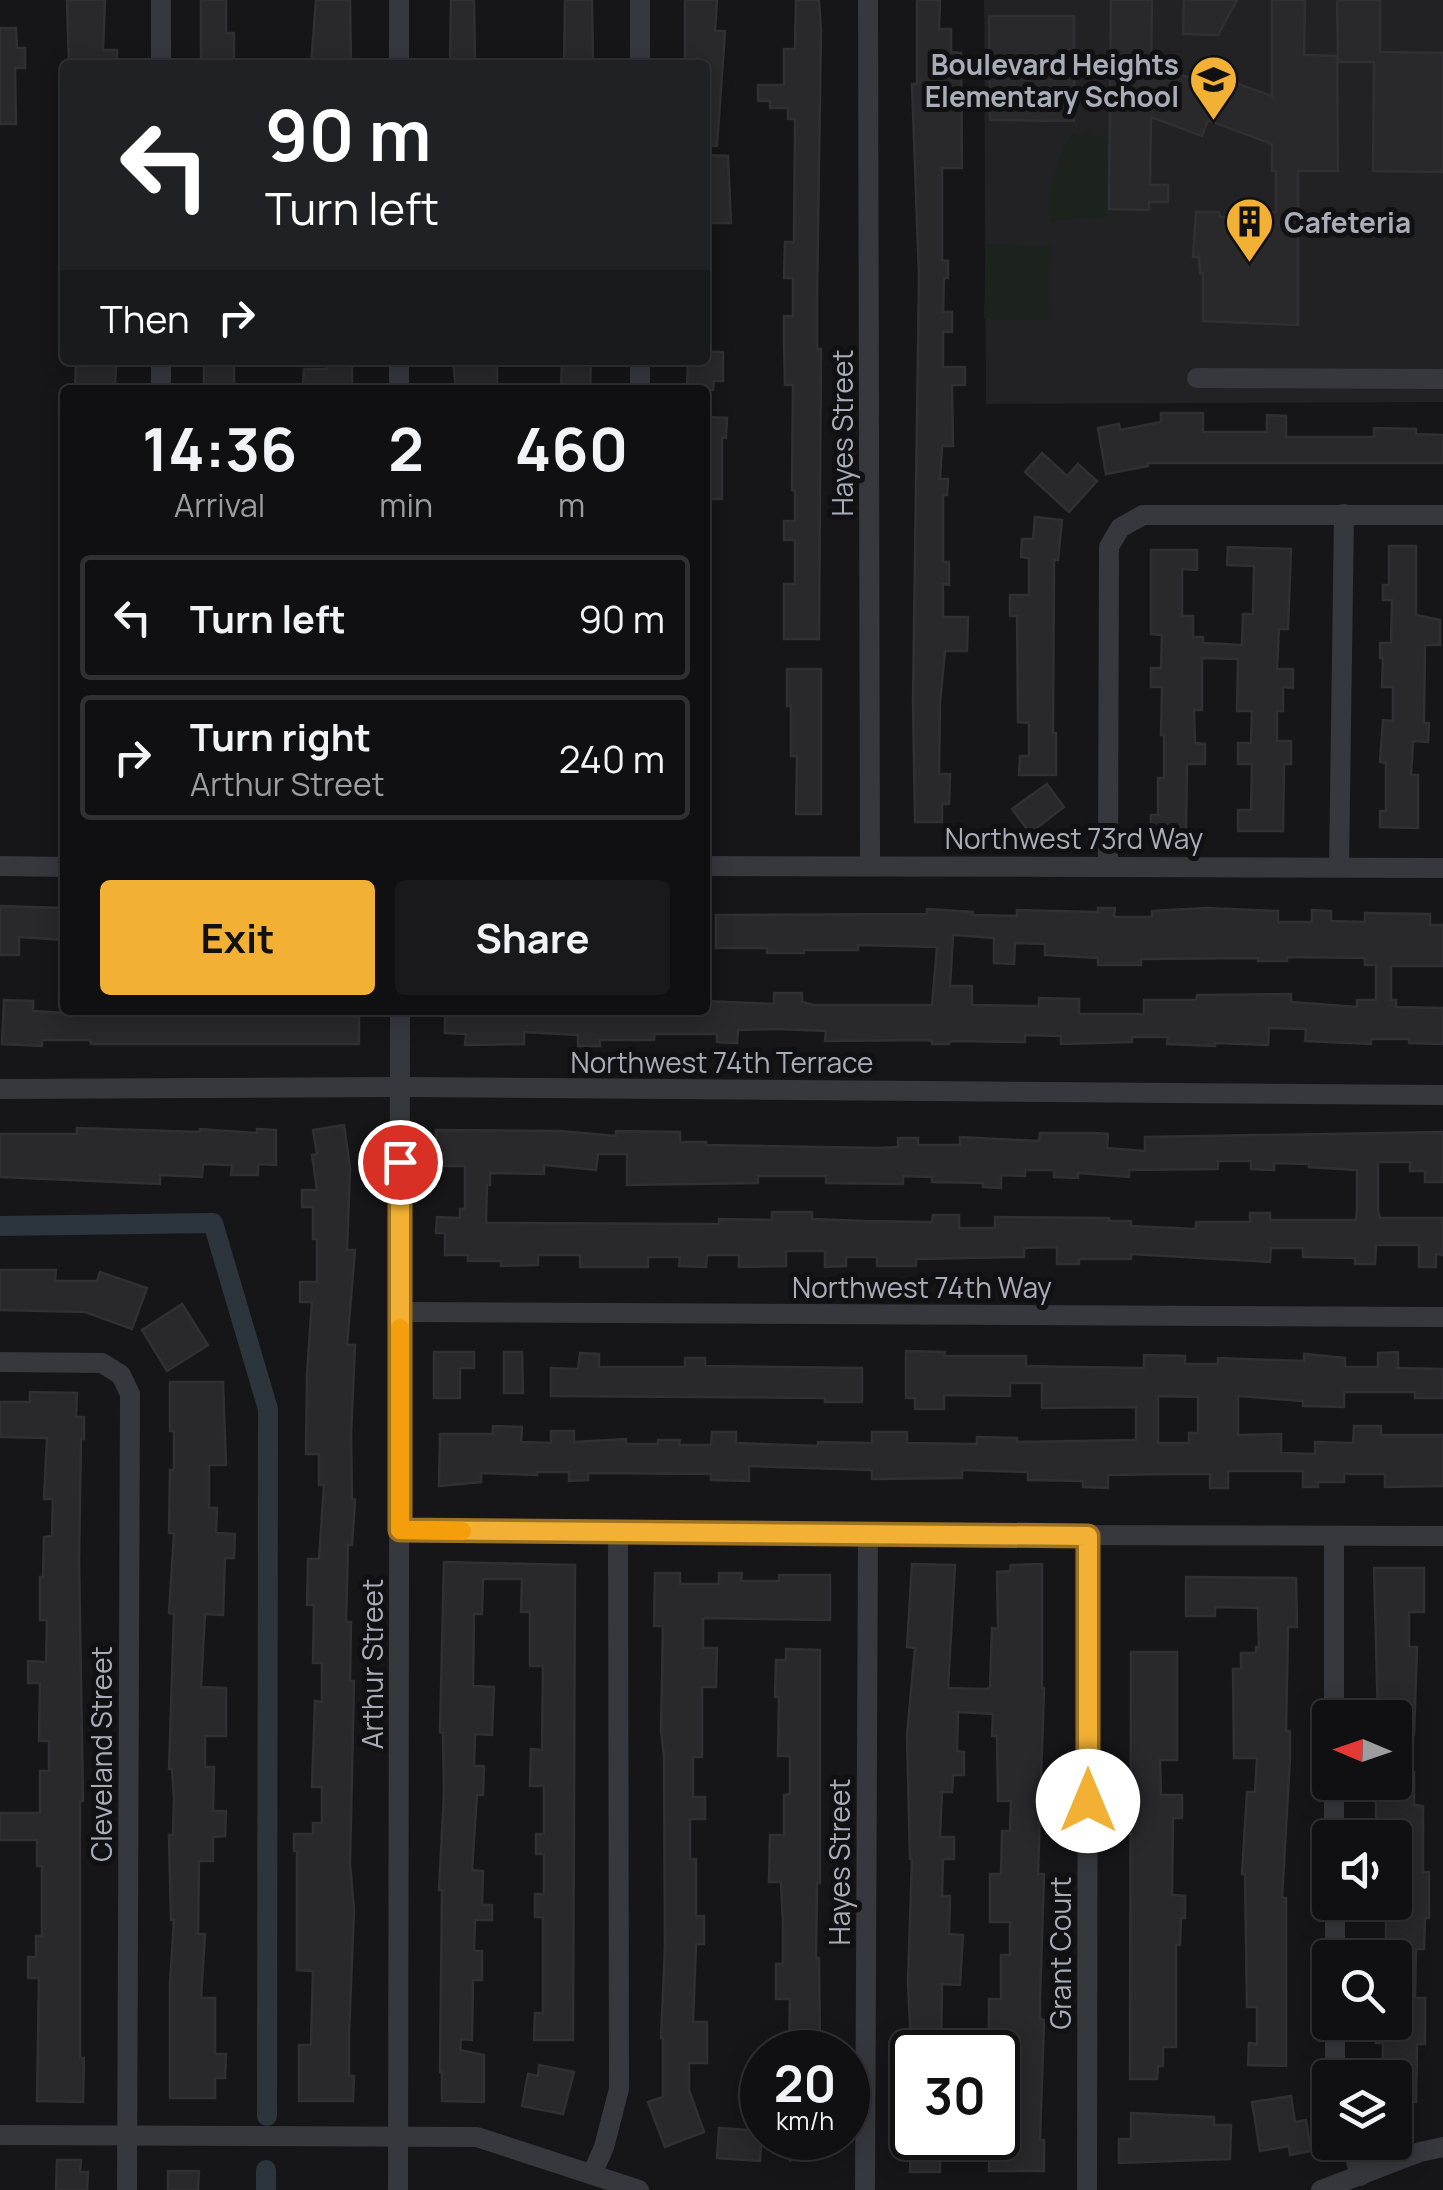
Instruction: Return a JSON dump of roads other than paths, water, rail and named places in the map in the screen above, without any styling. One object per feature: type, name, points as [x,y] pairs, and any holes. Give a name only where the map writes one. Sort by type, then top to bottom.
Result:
[{"type":"street","points":[[161,0],[162,60]]},
{"type":"street","points":[[399,0],[399,60]]},
{"type":"street","points":[[640,0],[640,60]]},
{"type":"street","name":"Hayes Street","points":[[868,0],[870,865]]},
{"type":"street","points":[[1197,378],[1443,379]]},
{"type":"street","points":[[1339,866],[1344,514]]},
{"type":"street","points":[[1108,866],[1109,546],[1120,528],[1143,515],[1443,515]]},
{"type":"street","points":[[0,866],[60,867]]},
{"type":"street","name":"Northwest 73rd Way","points":[[710,866],[1443,868]]},
{"type":"street","name":"Arthur Street","points":[[398,2190],[400,1015]]},
{"type":"street","name":"Northwest 74th Terrace","points":[[0,1089],[400,1086],[1443,1095]]},
{"type":"street","name":"Northwest 74th Way","points":[[400,1312],[1443,1317]]},
{"type":"street","name":"Cleveland Street","points":[[0,1362],[102,1364],[120,1374],[130,1394],[127,2190]]},
{"type":"street","points":[[400,1530],[1443,1536]]},
{"type":"street","name":"Hayes Street","points":[[865,2190],[868,1533]]},
{"type":"street","points":[[593,2172],[604,2148],[619,2089],[618,1534]]},
{"type":"street","name":"Grant Court","points":[[1088,1536],[1088,2190]]},
{"type":"street","points":[[1334,1536],[1334,1700]]},
{"type":"street","points":[[0,2135],[477,2137],[640,2190]]},
{"type":"street","points":[[1321,2190],[1443,2147]]},
{"type":"street","points":[[1356,2160],[1360,2176]]},
{"type":"waterway","points":[[0,1226],[213,1223],[268,1409],[267,2116]]},
{"type":"waterway","points":[[266,2170],[266,2190]]},
{"type":"place","name":"Boulevard Heights Elementary School","points":[[1214,122]]},
{"type":"place","name":"Cafeteria","points":[[1249,264]]}]
